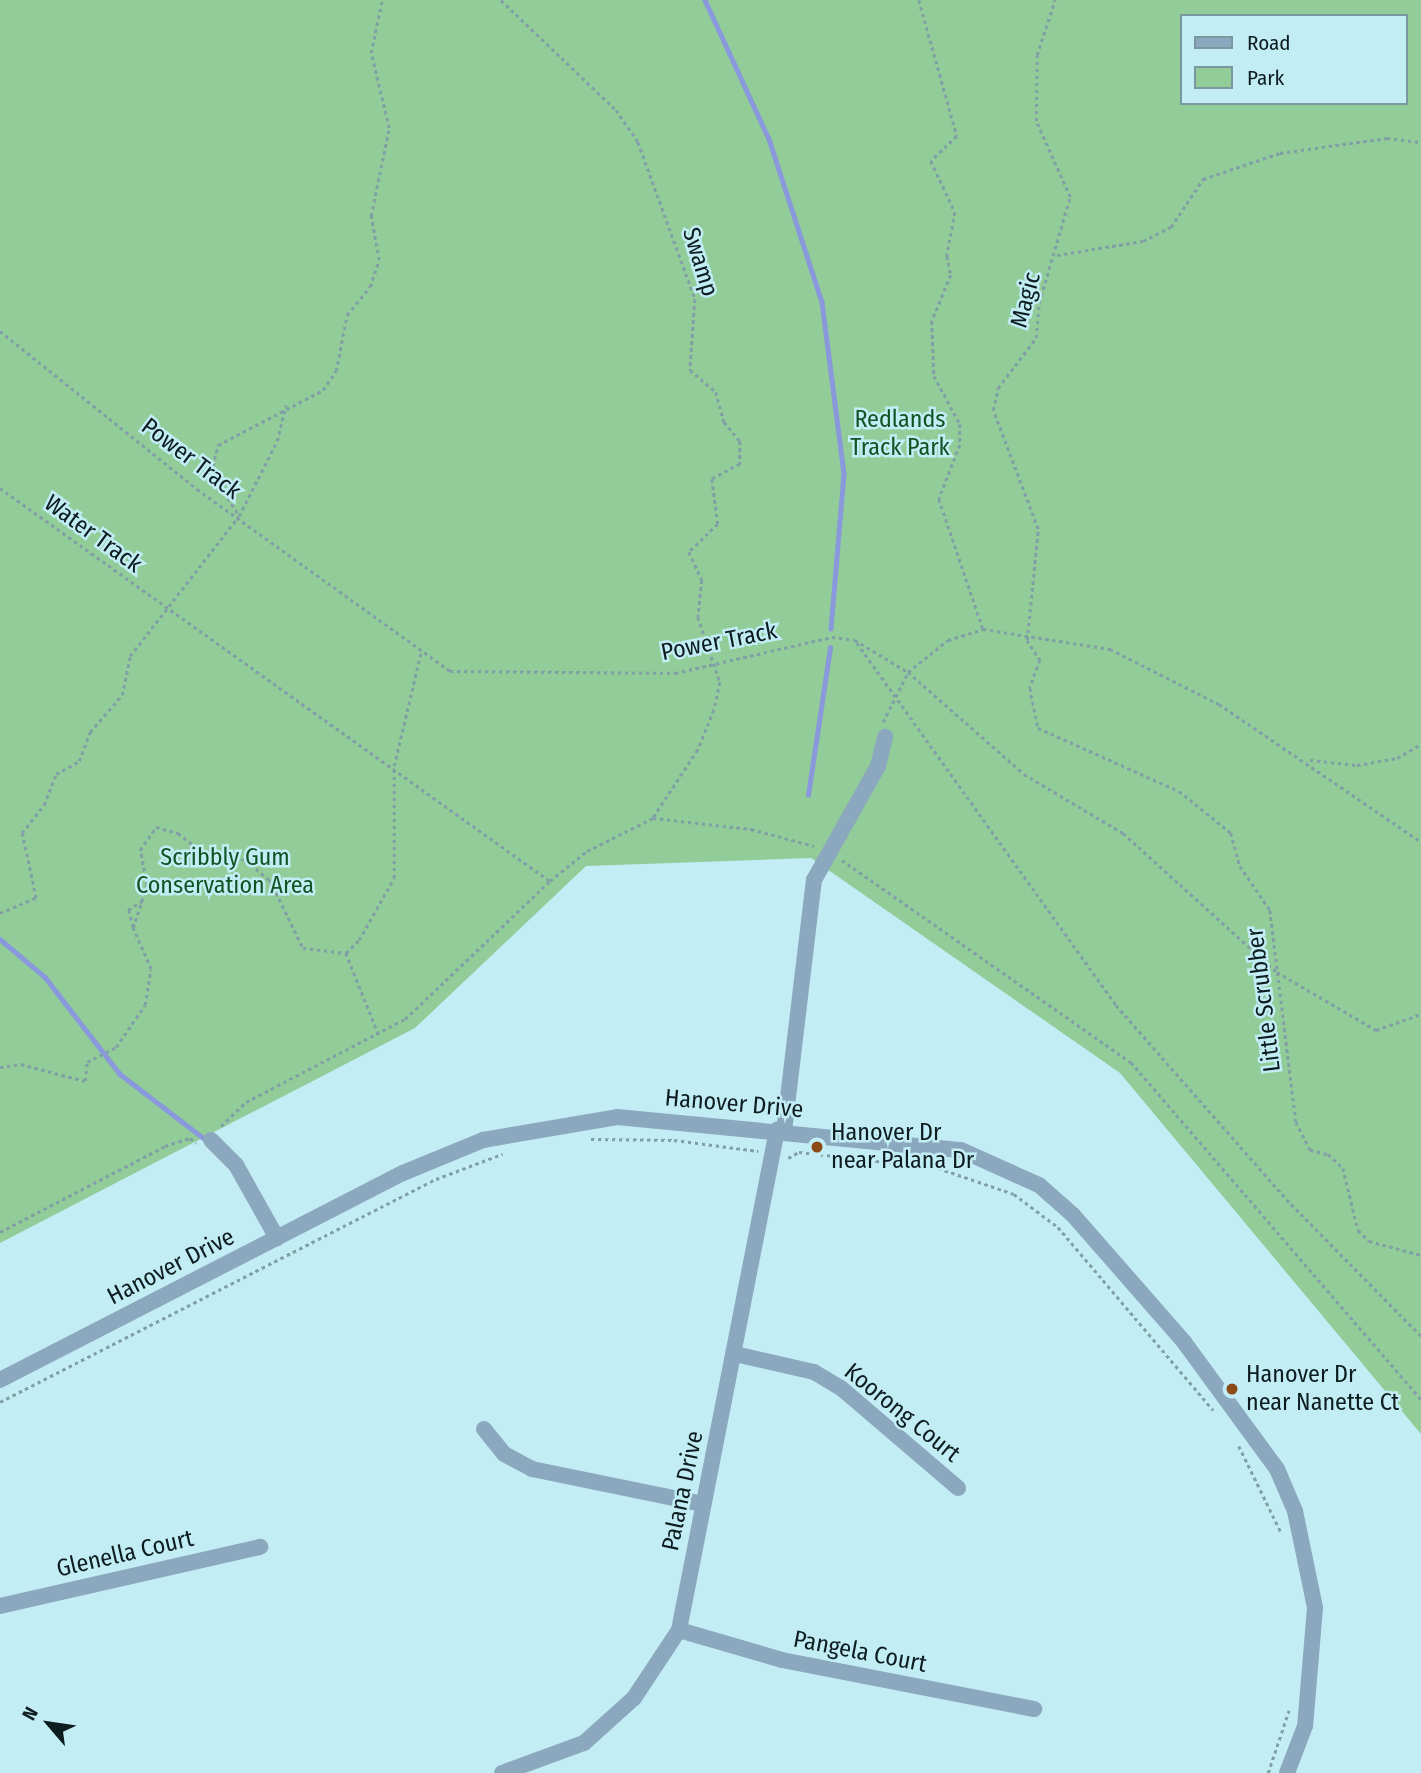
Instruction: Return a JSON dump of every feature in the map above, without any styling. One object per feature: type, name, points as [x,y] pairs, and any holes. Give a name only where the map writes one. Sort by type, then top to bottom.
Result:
[{"type":"street","name":"Palana Drive","points":[[502,1773],[584,1743],[634,1698],[679,1630],[781,1130],[814,880],[826,849],[878,766],[885,737]]},
{"type":"street","name":"Hanover Drive","points":[[0,1380],[277,1238],[483,1140],[555,1123],[617,1117],[781,1130],[961,1150],[1003,1165],[1073,1216],[1184,1342],[1277,1469],[1308,1561],[1314,1660],[1305,1726],[1287,1773]]},
{"type":"street","points":[[211,1140],[236,1165],[277,1238]]},
{"type":"street","name":"Koorong Court","points":[[735,1354],[814,1372],[841,1388],[958,1489]]},
{"type":"street","points":[[484,1429],[504,1454],[532,1469],[703,1504]]},
{"type":"street","name":"Glenella Court","points":[[0,1606],[260,1547]]},
{"type":"street","name":"Pangela Court","points":[[679,1630],[782,1660],[1034,1709]]},
{"type":"path","points":[[239,516],[211,473],[212,458],[218,445],[286,405],[323,390],[336,371],[347,315],[370,287],[379,260],[371,216],[389,128],[372,53],[382,0]]},
{"type":"path","name":"Swamp","points":[[501,0],[616,110],[638,142],[674,234],[698,319],[690,370],[716,392],[724,422],[740,441],[740,464],[712,479],[718,524],[689,552],[702,580],[698,617],[714,662]]},
{"type":"path","points":[[919,0],[957,136],[931,162],[955,212],[947,256],[951,275],[932,321],[934,376],[960,424],[960,445],[940,499],[983,629]]},
{"type":"path","name":"Magic","points":[[1027,640],[1038,529],[993,410],[998,388],[1036,338],[1039,303],[1057,255],[1070,197],[1036,121],[1037,54],[1055,0]]},
{"type":"path","points":[[1057,255],[1143,241],[1171,227],[1203,179],[1280,153],[1387,138],[1421,142]]},
{"type":"path","name":"Power Track","points":[[0,331],[239,516],[367,605],[421,652],[450,671],[478,674],[675,673],[832,637],[855,640]]},
{"type":"path","points":[[0,913],[36,898],[22,833],[44,805],[55,774],[79,761],[95,724],[122,695],[130,656],[239,516],[277,441],[286,405]]},
{"type":"path","name":"Water Track","points":[[0,488],[166,608],[394,766],[550,881]]},
{"type":"path","points":[[885,737],[883,721],[894,690],[908,672],[948,640],[983,629],[1027,640],[1110,649],[1220,704],[1307,760],[1421,842]]},
{"type":"path","points":[[855,640],[908,672],[1024,774],[1123,833],[1278,972],[1363,1026],[1390,1028],[1421,1014]]},
{"type":"path","points":[[855,640],[894,690],[1116,1005],[1291,1204],[1421,1336]]},
{"type":"path","name":"Little Scrubber","points":[[1027,640],[1040,660],[1030,688],[1038,728],[1178,791],[1231,833],[1240,866],[1270,910],[1296,1122],[1310,1150],[1328,1154],[1343,1168],[1359,1230],[1369,1241],[1421,1255]]},
{"type":"path","points":[[346,953],[394,878],[394,766],[421,652]]},
{"type":"path","points":[[0,1232],[165,1146],[190,1138],[201,1146],[211,1140],[246,1102],[405,1019],[550,881],[587,851],[653,818],[698,750],[715,710],[720,682],[714,662]]},
{"type":"path","points":[[1307,760],[1357,765],[1397,758],[1421,744]]},
{"type":"path","points":[[653,818],[751,829],[826,849],[1131,1062],[1421,1399]]},
{"type":"path","points":[[133,928],[142,901],[142,840],[156,827],[166,827],[213,859],[238,857],[271,880],[303,948],[346,953]]},
{"type":"path","points":[[0,1067],[21,1064],[82,1082],[88,1077],[87,1062],[108,1054],[150,993],[151,969],[128,910],[142,901]]},
{"type":"path","points":[[346,953],[378,1033]]},
{"type":"path","points":[[584,1139],[674,1140],[756,1151]]},
{"type":"path","points":[[0,1402],[436,1179],[514,1150]]},
{"type":"path","points":[[781,1158],[799,1152],[938,1168],[1014,1194],[1058,1227],[1221,1419]]},
{"type":"path","points":[[1234,1438],[1285,1540]]},
{"type":"path","points":[[1268,1773],[1291,1702]]},
{"type":"green space","name":"Redlands Track Park","points":[[0,0],[1421,0],[1421,1434],[1120,1073],[811,858],[586,866],[415,1028],[0,1243]]},
{"type":"waterway","points":[[705,0],[769,139],[822,302],[844,474],[831,628]]},
{"type":"waterway","points":[[808,795],[830,648]]},
{"type":"waterway","points":[[0,939],[45,977],[120,1074],[206,1140]]},
{"type":"place","name":"Hanover Dr near Palana Dr","points":[[817,1147]]},
{"type":"place","name":"Hanover Dr near Nanette Ct","points":[[1232,1389]]},
{"type":"park label","name":"Scribbly Gum Conservation Area","points":[[225,872]]}]
